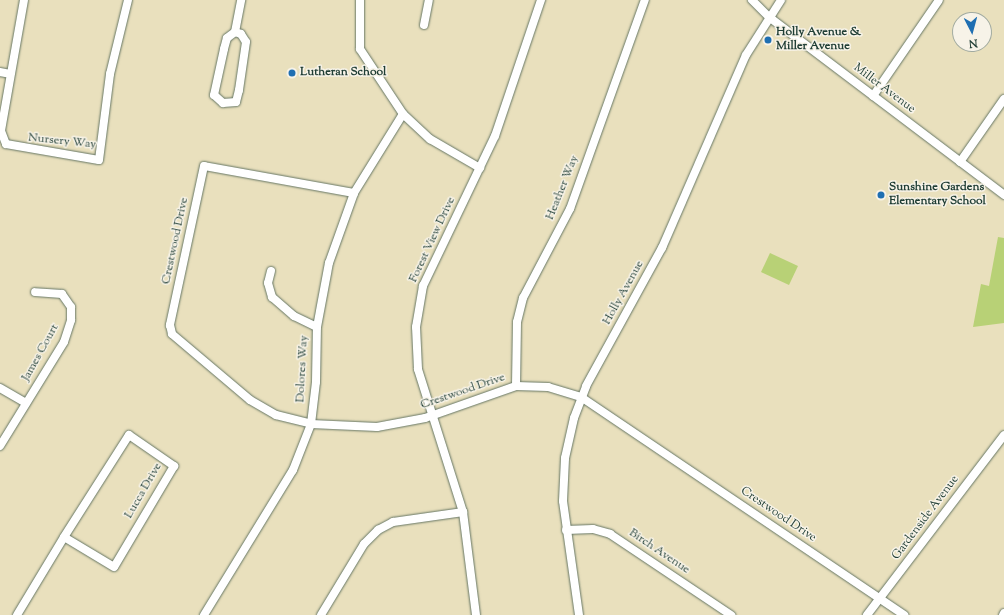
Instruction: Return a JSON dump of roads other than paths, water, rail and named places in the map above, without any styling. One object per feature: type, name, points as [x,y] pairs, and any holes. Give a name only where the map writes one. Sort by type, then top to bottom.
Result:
[{"type":"street","name":"Nursery Way","points":[[24,0],[1,131],[6,144],[99,160],[110,74],[128,0]]},
{"type":"street","points":[[235,32],[241,34],[246,42],[239,90],[236,102],[222,103],[214,95],[227,38],[235,32],[241,0]]},
{"type":"street","points":[[360,0],[360,49],[403,114],[430,139],[480,168]]},
{"type":"street","points":[[424,25],[429,0]]},
{"type":"street","name":"Forest View Drive","points":[[476,615],[462,512],[434,416],[418,368],[416,327],[422,286],[480,168],[541,0]]},
{"type":"street","name":"Heather Way","points":[[516,386],[517,322],[523,298],[570,209],[645,0]]},
{"type":"street","name":"Miller Avenue","points":[[752,0],[768,17],[1004,195]]},
{"type":"street","name":"Holly Avenue","points":[[579,615],[566,530],[565,458],[581,397],[656,260],[746,55],[768,17],[781,0]]},
{"type":"street","points":[[873,96],[939,0]]},
{"type":"street","points":[[0,72],[10,74]]},
{"type":"street","points":[[960,162],[1004,99]]},
{"type":"street","name":"Dolores Way","points":[[204,615],[293,470],[311,424],[316,382],[317,326],[329,263],[354,193],[403,114]]},
{"type":"street","name":"Crestwood Drive","points":[[354,193],[204,166],[170,325],[178,341],[250,400],[276,415],[311,424],[377,427],[434,416],[516,386],[548,387],[581,397],[881,597],[904,615]]},
{"type":"street","points":[[271,271],[268,283],[272,296],[294,316],[317,326]]},
{"type":"street","name":"James Court","points":[[0,446],[64,342],[72,313],[69,301],[62,294],[35,292]]},
{"type":"street","points":[[0,388],[26,404]]},
{"type":"street","name":"Lucca Drive","points":[[17,615],[64,537],[129,435],[174,466],[114,567],[64,537]]},
{"type":"street","name":"Gardenside Avenue","points":[[867,615],[1004,435]]},
{"type":"street","points":[[321,615],[364,544],[378,530],[393,522],[462,512]]},
{"type":"street","name":"Birch Avenue","points":[[566,530],[610,534],[731,615]]},
{"type":"place","name":"Holly Avenue & Miller Avenue","points":[[768,40]]},
{"type":"place","name":"Lutheran School","points":[[292,73]]},
{"type":"place","name":"Sunshine Gardens Elementary School","points":[[881,195]]}]
